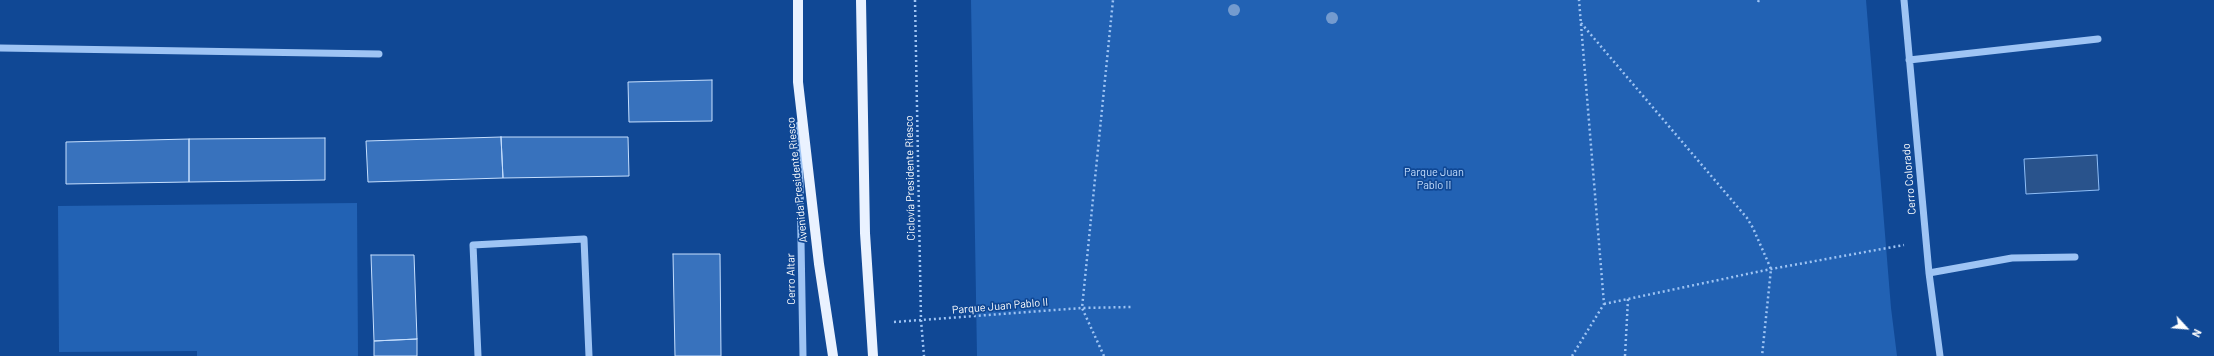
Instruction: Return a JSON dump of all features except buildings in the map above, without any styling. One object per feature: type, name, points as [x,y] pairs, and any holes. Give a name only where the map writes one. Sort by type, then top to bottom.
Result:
[{"type":"main road","name":"Avenida Presidente Riesco","points":[[798,0],[798,82],[819,264],[833,356]]},
{"type":"main road","points":[[861,0],[865,234],[873,356]]},
{"type":"street","name":"Cerro Colorado","points":[[1904,0],[1929,272],[1940,356]]},
{"type":"street","points":[[1909,60],[2098,39]]},
{"type":"street","points":[[0,48],[379,54]]},
{"type":"street","name":"Cerro Altar","points":[[798,82],[803,356]]},
{"type":"street","points":[[478,356],[473,245],[584,239],[589,356]]},
{"type":"street","points":[[1929,272],[2012,258],[2075,257]]},
{"type":"path","name":"Ciclovía Presidente Riesco","points":[[915,0],[921,320],[924,356]]},
{"type":"path","points":[[1104,356],[1082,308],[1113,0]]},
{"type":"path","points":[[1572,356],[1604,304],[1579,0]]},
{"type":"path","points":[[1581,23],[1747,218],[1771,269],[1762,356]]},
{"type":"path","points":[[1604,304],[1771,269],[1926,241]]},
{"type":"path","points":[[1626,356],[1628,299]]},
{"type":"path","name":"Parque Juan Pablo II","points":[[870,323],[1082,308],[1131,308]]},
{"type":"green space","name":"Parque Juan Pablo II","points":[[971,0],[1866,0],[1891,308],[1897,356],[977,356]]},
{"type":"green space","points":[[357,203],[358,356],[197,356],[197,351],[59,352],[58,206]]},
{"type":"shaded area","points":[[2097,155],[2099,190],[2026,194],[2024,159]]}]
